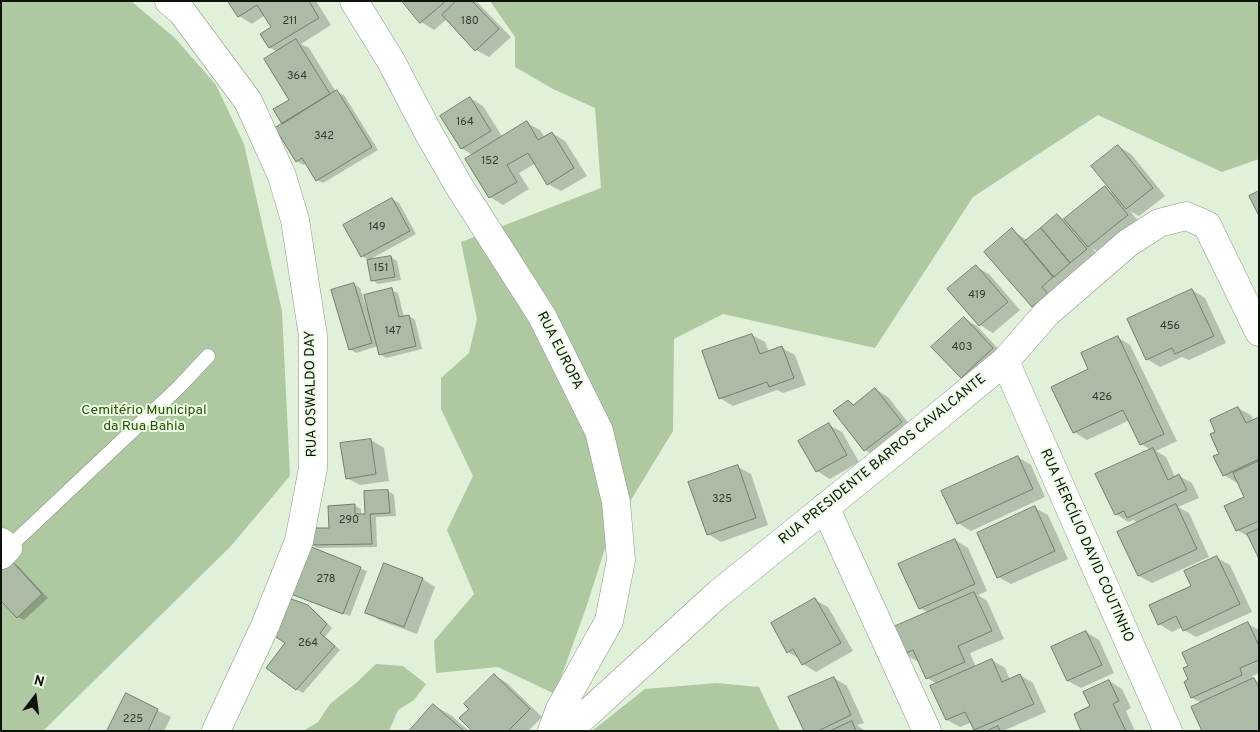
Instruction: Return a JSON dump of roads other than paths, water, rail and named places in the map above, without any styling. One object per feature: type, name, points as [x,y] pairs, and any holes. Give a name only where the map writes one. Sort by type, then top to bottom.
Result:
[{"type":"street","name":"RUA EUROPA","points":[[354,1],[391,61],[459,186],[542,316],[599,431],[616,502],[621,560],[609,621],[560,708],[552,731]]},
{"type":"street","name":"RUA OSWALDO DAY","points":[[182,5],[248,100],[282,176],[295,220],[313,336],[313,468],[299,541],[265,626],[216,731]]},
{"type":"street","name":"RUA PRESIDENTE BARROS CAVALCANTE","points":[[568,731],[718,594],[1005,360],[1047,313],[1128,243],[1159,223],[1186,216],[1207,225],[1259,332]]},
{"type":"street","name":"RUA HERCÍLIO DAVID COUTINHO","points":[[1005,360],[1168,731]]},
{"type":"street","points":[[825,507],[927,731]]},
{"type":"lane","points":[[3,548],[179,387],[208,356]]},
{"type":"park label","name":"Cemitério Municipal da Rua Bahia","points":[[144,420]]}]
